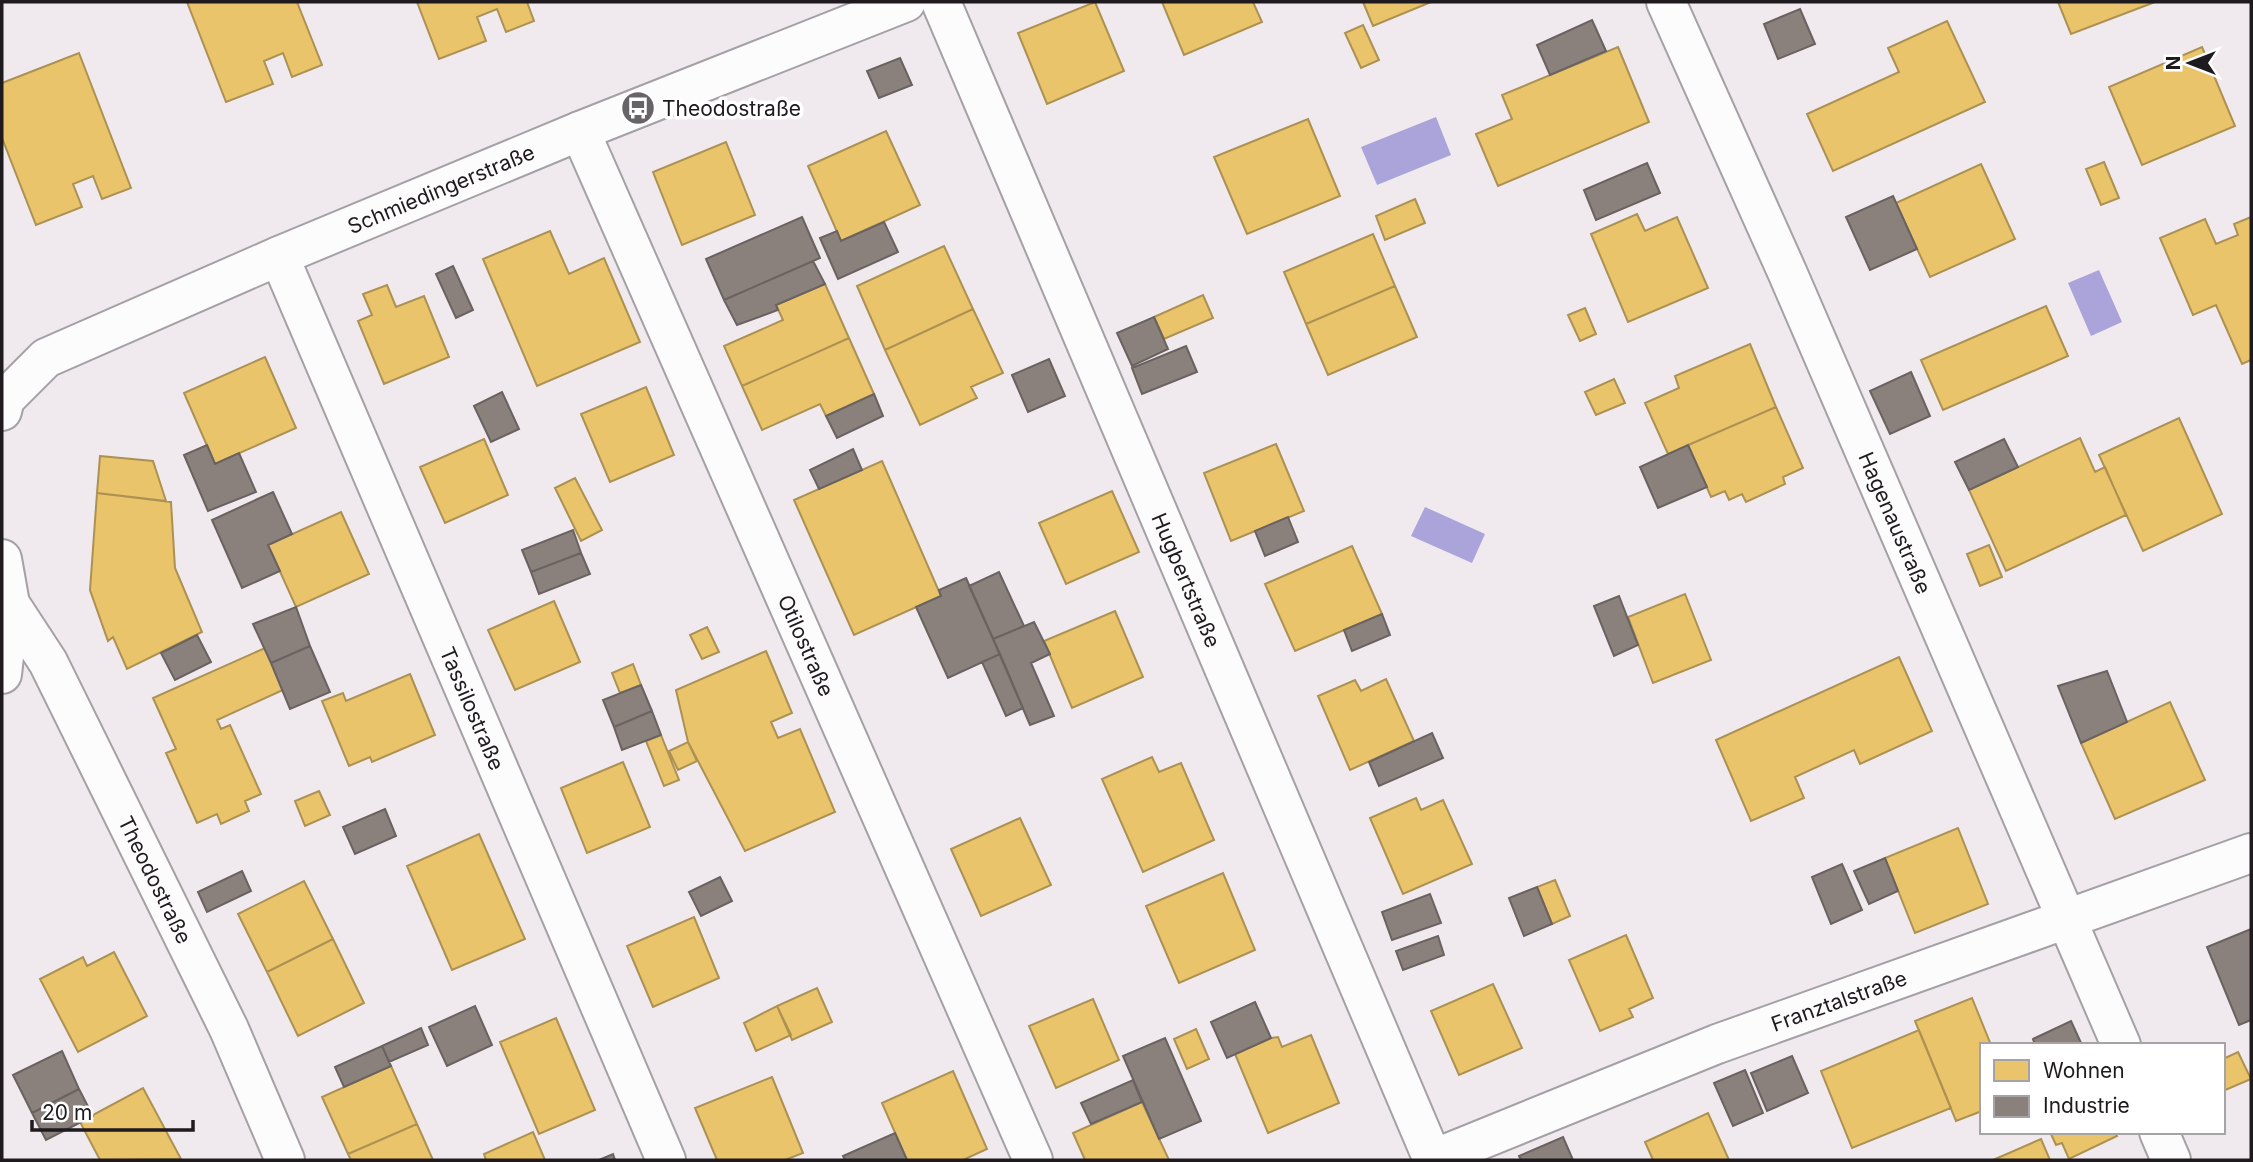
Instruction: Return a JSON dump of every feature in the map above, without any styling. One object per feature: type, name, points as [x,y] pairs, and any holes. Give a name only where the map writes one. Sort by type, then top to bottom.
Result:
[{"type":"street","name":"Schmiedingerstraße","points":[[3,402],[46,358],[279,256],[580,131],[906,2]]},
{"type":"street","name":"Hugbertstraße","points":[[941,2],[1432,1160]]},
{"type":"street","name":"Hagenaustraße","points":[[1666,2],[1783,263],[2120,1043]]},
{"type":"street","name":"Otilostraße","points":[[580,131],[1033,1160]]},
{"type":"street","name":"Tassilostraße","points":[[279,256],[666,1160]]},
{"type":"street","points":[[2,559],[10,604],[2,674]]},
{"type":"street","name":"Theodostraße","points":[[10,604],[54,674],[229,1029],[285,1160]]},
{"type":"street","name":"Franztalstraße","points":[[1432,1160],[1717,1044],[2251,853]]},
{"type":"street","points":[[2160,1134],[2171,1160]]},
{"type":"shaded area","points":[[1436,117],[1451,155],[1377,185],[1361,147]]},
{"type":"shaded area","points":[[2099,270],[2122,322],[2091,336],[2068,283]]},
{"type":"shaded area","points":[[1425,507],[1485,534],[1472,563],[1411,536]]},
{"type":"building: Wohnen","points":[[187,2],[297,2],[322,65],[292,77],[283,53],[264,61],[273,84],[226,102]]},
{"type":"building: Wohnen","points":[[417,2],[527,2],[534,21],[506,32],[497,9],[477,17],[486,41],[439,59]]},
{"type":"building: Wohnen","points":[[1095,2],[1124,71],[1047,104],[1018,33]]},
{"type":"building: Wohnen","points":[[1162,2],[1253,2],[1262,22],[1184,55]]},
{"type":"building: Wohnen","points":[[1363,2],[1431,2],[1373,26]]},
{"type":"building: Wohnen","points":[[2058,2],[2155,2],[2071,34]]},
{"type":"building: Wohnen","points":[[1947,21],[1985,102],[1833,171],[1807,114],[1899,72],[1888,48]]},
{"type":"building: Wohnen","points":[[1363,25],[1379,60],[1361,68],[1345,33]]},
{"type":"building: Wohnen","points":[[1618,47],[1649,122],[1498,186],[1476,134],[1512,119],[1502,95]]},
{"type":"building: Wohnen","points":[[2202,47],[2235,126],[2142,165],[2109,87]]},
{"type":"building: Wohnen","points":[[79,53],[131,188],[102,199],[93,176],[73,184],[82,207],[36,225],[2,138],[2,83]]},
{"type":"building: Wohnen","points":[[1308,119],[1340,196],[1247,234],[1214,157]]},
{"type":"building: Wohnen","points":[[886,131],[920,205],[841,241],[808,166]]},
{"type":"building: Wohnen","points":[[726,142],[755,215],[682,245],[653,172]]},
{"type":"building: Wohnen","points":[[2104,162],[2119,198],[2101,205],[2086,169]]},
{"type":"building: Wohnen","points":[[1981,164],[2015,239],[1930,277],[1896,203]]},
{"type":"building: Wohnen","points":[[1415,199],[1425,223],[1385,240],[1376,216]]},
{"type":"building: Wohnen","points":[[1637,214],[1645,231],[1677,217],[1708,288],[1628,322],[1591,234]]},
{"type":"building: Wohnen","points":[[2251,217],[2251,360],[2242,364],[2216,305],[2193,315],[2160,238],[2205,219],[2216,244],[2238,235],[2234,224]]},
{"type":"building: Wohnen","points":[[550,231],[569,274],[604,258],[640,342],[537,386],[483,259]]},
{"type":"building: Wohnen","points":[[1373,234],[1395,286],[1306,324],[1284,272]]},
{"type":"building: Wohnen","points":[[944,246],[973,309],[885,350],[857,286]]},
{"type":"building: Wohnen","points":[[825,284],[849,338],[742,386],[724,346],[783,320],[776,305]]},
{"type":"building: Wohnen","points":[[387,285],[396,307],[424,296],[449,357],[384,384],[358,321],[372,315],[363,294]]},
{"type":"building: Wohnen","points":[[1395,286],[1417,337],[1328,375],[1306,324]]},
{"type":"building: Wohnen","points":[[1203,295],[1213,318],[1164,339],[1154,317]]},
{"type":"building: Wohnen","points":[[2046,306],[2068,356],[1943,410],[1921,360]]},
{"type":"building: Wohnen","points":[[1585,308],[1596,334],[1580,341],[1568,315]]},
{"type":"building: Wohnen","points":[[973,309],[1003,373],[971,387],[977,398],[920,425],[885,350]]},
{"type":"building: Wohnen","points":[[849,338],[874,394],[826,416],[820,404],[762,430],[742,386]]},
{"type":"building: Wohnen","points":[[1750,344],[1776,407],[1668,454],[1645,403],[1679,388],[1675,376]]},
{"type":"building: Wohnen","points":[[265,357],[296,428],[215,464],[184,393]]},
{"type":"building: Wohnen","points":[[1614,379],[1625,403],[1596,415],[1585,392]]},
{"type":"building: Wohnen","points":[[646,387],[674,455],[610,482],[581,414]]},
{"type":"building: Wohnen","points":[[1776,407],[1803,468],[1783,477],[1785,484],[1746,502],[1742,494],[1729,500],[1725,491],[1711,497],[1688,445]]},
{"type":"building: Wohnen","points":[[2179,418],[2222,514],[2143,551],[2099,455]]},
{"type":"building: Wohnen","points":[[2080,438],[2095,472],[2105,467],[2126,515],[2006,571],[1969,490]]},
{"type":"building: Wohnen","points":[[484,439],[508,495],[445,523],[420,467]]},
{"type":"building: Wohnen","points":[[1276,444],[1304,511],[1231,541],[1204,473]]},
{"type":"building: Wohnen","points":[[100,456],[153,461],[166,501],[97,493]]},
{"type":"building: Wohnen","points":[[882,461],[941,596],[854,635],[794,500]]},
{"type":"building: Wohnen","points":[[575,478],[602,530],[581,541],[555,488]]},
{"type":"building: Wohnen","points":[[1112,491],[1139,552],[1066,584],[1039,523]]},
{"type":"building: Wohnen","points":[[97,493],[171,502],[175,568],[202,632],[127,669],[113,637],[108,641],[90,590]]},
{"type":"building: Wohnen","points":[[341,512],[369,574],[296,607],[268,545]]},
{"type":"building: Wohnen","points":[[1989,545],[2002,577],[1980,586],[1967,554]]},
{"type":"building: Wohnen","points":[[1352,546],[1382,614],[1295,651],[1265,584]]},
{"type":"building: Wohnen","points":[[1685,594],[1711,660],[1653,683],[1628,617]]},
{"type":"building: Wohnen","points":[[554,601],[580,662],[515,690],[488,630]]},
{"type":"building: Wohnen","points":[[1115,611],[1143,677],[1072,708],[1044,641]]},
{"type":"building: Wohnen","points":[[707,627],[719,652],[702,659],[690,635]]},
{"type":"building: Wohnen","points":[[265,648],[283,690],[217,720],[221,729],[230,725],[261,794],[245,801],[249,811],[221,824],[217,814],[197,823],[166,753],[176,749],[153,698]]},
{"type":"building: Wohnen","points":[[766,651],[792,713],[771,722],[778,738],[800,729],[835,812],[745,851],[688,742],[676,690]]},
{"type":"building: Wohnen","points":[[1899,657],[1932,731],[1860,764],[1854,750],[1795,777],[1804,798],[1751,821],[1716,740]]},
{"type":"building: Wohnen","points":[[633,664],[641,685],[620,693],[612,673]]},
{"type":"building: Wohnen","points":[[410,674],[435,735],[372,762],[370,757],[349,766],[322,701],[343,693],[346,701]]},
{"type":"building: Wohnen","points":[[1386,679],[1414,741],[1350,770],[1318,696],[1355,680],[1361,691]]},
{"type":"building: Wohnen","points":[[2170,702],[2205,780],[2115,819],[2081,743]]},
{"type":"building: Wohnen","points":[[661,735],[679,780],[664,786],[646,741]]},
{"type":"building: Wohnen","points":[[688,742],[697,761],[678,770],[669,751]]},
{"type":"building: Wohnen","points":[[1152,757],[1159,772],[1181,763],[1214,840],[1143,872],[1102,779]]},
{"type":"building: Wohnen","points":[[623,762],[650,827],[587,853],[561,788]]},
{"type":"building: Wohnen","points":[[319,791],[330,815],[305,826],[295,801]]},
{"type":"building: Wohnen","points":[[1416,798],[1421,810],[1443,800],[1472,864],[1403,894],[1370,818]]},
{"type":"building: Wohnen","points":[[1020,818],[1051,885],[981,916],[951,849]]},
{"type":"building: Wohnen","points":[[1958,828],[1988,904],[1915,933],[1885,858]]},
{"type":"building: Wohnen","points":[[479,834],[525,939],[452,970],[407,866]]},
{"type":"building: Wohnen","points":[[1223,873],[1255,950],[1179,983],[1146,906]]},
{"type":"building: Wohnen","points":[[1555,880],[1570,916],[1552,924],[1537,887]]},
{"type":"building: Wohnen","points":[[304,881],[333,939],[267,972],[238,914]]},
{"type":"building: Wohnen","points":[[694,917],[719,978],[653,1007],[627,946]]},
{"type":"building: Wohnen","points":[[1626,935],[1653,998],[1629,1009],[1633,1017],[1600,1031],[1569,960]]},
{"type":"building: Wohnen","points":[[333,939],[364,1003],[298,1036],[267,972]]},
{"type":"building: Wohnen","points":[[114,952],[147,1016],[78,1052],[40,979],[83,957],[87,966]]},
{"type":"building: Wohnen","points":[[1493,984],[1522,1048],[1459,1075],[1431,1011]]},
{"type":"building: Wohnen","points":[[817,988],[832,1022],[792,1040],[777,1006]]},
{"type":"building: Wohnen","points":[[1972,998],[1990,1043],[1980,1043],[1980,1112],[1956,1121],[1915,1021]]},
{"type":"building: Wohnen","points":[[1093,999],[1119,1060],[1056,1088],[1029,1026]]},
{"type":"building: Wohnen","points":[[777,1006],[791,1035],[756,1051],[744,1023]]},
{"type":"building: Wohnen","points":[[556,1018],[595,1110],[539,1134],[500,1042]]},
{"type":"building: Wohnen","points":[[1196,1029],[1209,1059],[1187,1069],[1174,1039]]},
{"type":"building: Wohnen","points":[[1919,1030],[1951,1108],[1852,1148],[1821,1071]]},
{"type":"building: Wohnen","points":[[1311,1035],[1339,1103],[1268,1133],[1235,1054],[1271,1038],[1278,1037],[1282,1047]]},
{"type":"building: Wohnen","points":[[2238,1052],[2251,1079],[2225,1090],[2225,1058]]},
{"type":"building: Wohnen","points":[[391,1066],[417,1124],[348,1154],[322,1097]]},
{"type":"building: Wohnen","points":[[953,1071],[987,1149],[963,1160],[907,1160],[882,1103]]},
{"type":"building: Wohnen","points":[[772,1077],[803,1153],[785,1160],[717,1160],[695,1108]]},
{"type":"building: Wohnen","points":[[143,1088],[181,1159],[100,1160],[80,1122]]},
{"type":"building: Wohnen","points":[[1142,1102],[1169,1160],[1085,1160],[1073,1133]]},
{"type":"building: Wohnen","points":[[1708,1113],[1729,1160],[1653,1160],[1645,1142]]},
{"type":"building: Wohnen","points":[[417,1124],[433,1160],[351,1160],[348,1154]]},
{"type":"building: Wohnen","points":[[533,1132],[545,1160],[486,1160],[484,1154]]},
{"type":"building: Wohnen","points":[[2051,1134],[2117,1136],[2069,1159],[2062,1143],[2056,1145]]},
{"type":"building: Wohnen","points":[[2041,1139],[2050,1160],[1993,1160]]},
{"type":"building: Industrie","points":[[1800,9],[1815,44],[1778,59],[1764,24]]},
{"type":"building: Industrie","points":[[1592,20],[1606,51],[1550,75],[1537,45]]},
{"type":"building: Industrie","points":[[900,58],[912,85],[879,98],[867,71]]},
{"type":"building: Industrie","points":[[1647,163],[1660,193],[1596,220],[1584,190]]},
{"type":"building: Industrie","points":[[1893,196],[1917,249],[1870,270],[1846,217]]},
{"type":"building: Industrie","points":[[802,217],[820,258],[724,300],[706,259]]},
{"type":"building: Industrie","points":[[884,222],[898,252],[838,279],[820,238],[837,231],[841,241]]},
{"type":"building: Industrie","points":[[813,261],[825,284],[776,305],[778,310],[737,325],[724,300]]},
{"type":"building: Industrie","points":[[453,266],[473,310],[456,318],[436,274]]},
{"type":"building: Industrie","points":[[1154,317],[1168,349],[1132,366],[1117,333]]},
{"type":"building: Industrie","points":[[1186,346],[1197,372],[1142,394],[1132,368]]},
{"type":"building: Industrie","points":[[1049,359],[1065,396],[1028,412],[1012,375]]},
{"type":"building: Industrie","points":[[1911,372],[1930,416],[1890,434],[1870,391]]},
{"type":"building: Industrie","points":[[502,392],[519,429],[491,442],[474,406]]},
{"type":"building: Industrie","points":[[874,394],[883,416],[837,438],[826,416]]},
{"type":"building: Industrie","points":[[2004,439],[2018,467],[1969,490],[1955,462]]},
{"type":"building: Industrie","points":[[207,445],[215,464],[239,453],[256,492],[208,511],[184,455]]},
{"type":"building: Industrie","points":[[1688,445],[1707,487],[1658,508],[1640,467]]},
{"type":"building: Industrie","points":[[853,449],[862,470],[819,489],[810,470]]},
{"type":"building: Industrie","points":[[273,492],[292,534],[268,545],[280,571],[242,588],[212,520]]},
{"type":"building: Industrie","points":[[1288,517],[1298,542],[1265,556],[1255,531]]},
{"type":"building: Industrie","points":[[573,530],[581,553],[531,572],[522,550]]},
{"type":"building: Industrie","points":[[581,553],[590,574],[539,594],[531,572]]},
{"type":"building: Industrie","points":[[999,572],[1024,626],[993,639],[969,586]]},
{"type":"building: Industrie","points":[[966,578],[1000,654],[948,678],[916,607],[941,596],[939,590]]},
{"type":"building: Industrie","points":[[1619,596],[1638,645],[1614,656],[1594,606]]},
{"type":"building: Industrie","points":[[296,607],[310,646],[271,663],[253,624]]},
{"type":"building: Industrie","points":[[1382,614],[1390,635],[1352,651],[1344,630]]},
{"type":"building: Industrie","points":[[1034,622],[1050,654],[1031,663],[1054,716],[1030,725],[993,639]]},
{"type":"building: Industrie","points":[[197,635],[211,662],[175,680],[161,653]]},
{"type":"building: Industrie","points":[[310,646],[330,692],[290,709],[271,663]]},
{"type":"building: Industrie","points":[[1000,654],[1023,708],[1006,716],[982,662]]},
{"type":"building: Industrie","points":[[2107,671],[2127,722],[2081,743],[2058,686]]},
{"type":"building: Industrie","points":[[641,685],[652,711],[614,727],[603,700]]},
{"type":"building: Industrie","points":[[652,711],[661,735],[622,750],[614,727]]},
{"type":"building: Industrie","points":[[1432,733],[1443,758],[1379,786],[1369,762]]},
{"type":"building: Industrie","points":[[385,809],[396,836],[355,854],[343,827]]},
{"type":"building: Industrie","points":[[1885,858],[1898,891],[1869,904],[1854,871]]},
{"type":"building: Industrie","points":[[1842,864],[1862,910],[1831,924],[1812,877]]},
{"type":"building: Industrie","points":[[242,871],[251,891],[207,912],[198,892]]},
{"type":"building: Industrie","points":[[720,877],[732,901],[701,916],[689,892]]},
{"type":"building: Industrie","points":[[1537,887],[1552,924],[1524,936],[1509,898]]},
{"type":"building: Industrie","points":[[1430,894],[1441,923],[1392,940],[1382,912]]},
{"type":"building: Industrie","points":[[2251,929],[2251,1020],[2239,1025],[2207,947]]},
{"type":"building: Industrie","points":[[1438,936],[1444,955],[1403,970],[1396,951]]},
{"type":"building: Industrie","points":[[1255,1002],[1271,1038],[1227,1058],[1211,1022]]},
{"type":"building: Industrie","points":[[475,1006],[492,1045],[447,1066],[429,1027]]},
{"type":"building: Industrie","points":[[2071,1021],[2081,1043],[2034,1043],[2033,1039]]},
{"type":"building: Industrie","points":[[421,1028],[428,1045],[389,1062],[382,1046]]},
{"type":"building: Industrie","points":[[1165,1038],[1201,1121],[1159,1139],[1123,1056]]},
{"type":"building: Industrie","points":[[382,1046],[391,1066],[344,1087],[335,1067]]},
{"type":"building: Industrie","points":[[62,1051],[79,1089],[32,1113],[13,1075]]},
{"type":"building: Industrie","points":[[1792,1056],[1808,1093],[1767,1111],[1751,1073]]},
{"type":"building: Industrie","points":[[1745,1070],[1763,1113],[1733,1126],[1714,1083]]},
{"type":"building: Industrie","points":[[1133,1080],[1142,1102],[1091,1124],[1081,1103]]},
{"type":"building: Industrie","points":[[79,1089],[93,1116],[46,1140],[32,1113]]},
{"type":"building: Industrie","points":[[895,1133],[907,1160],[845,1160],[843,1156]]},
{"type":"building: Industrie","points":[[1563,1137],[1573,1160],[1521,1160],[1519,1156]]},
{"type":"building: Industrie","points":[[613,1154],[615,1160],[599,1160]]},
{"type":"place","name":"Theodostraße","points":[[638,108]]}]
